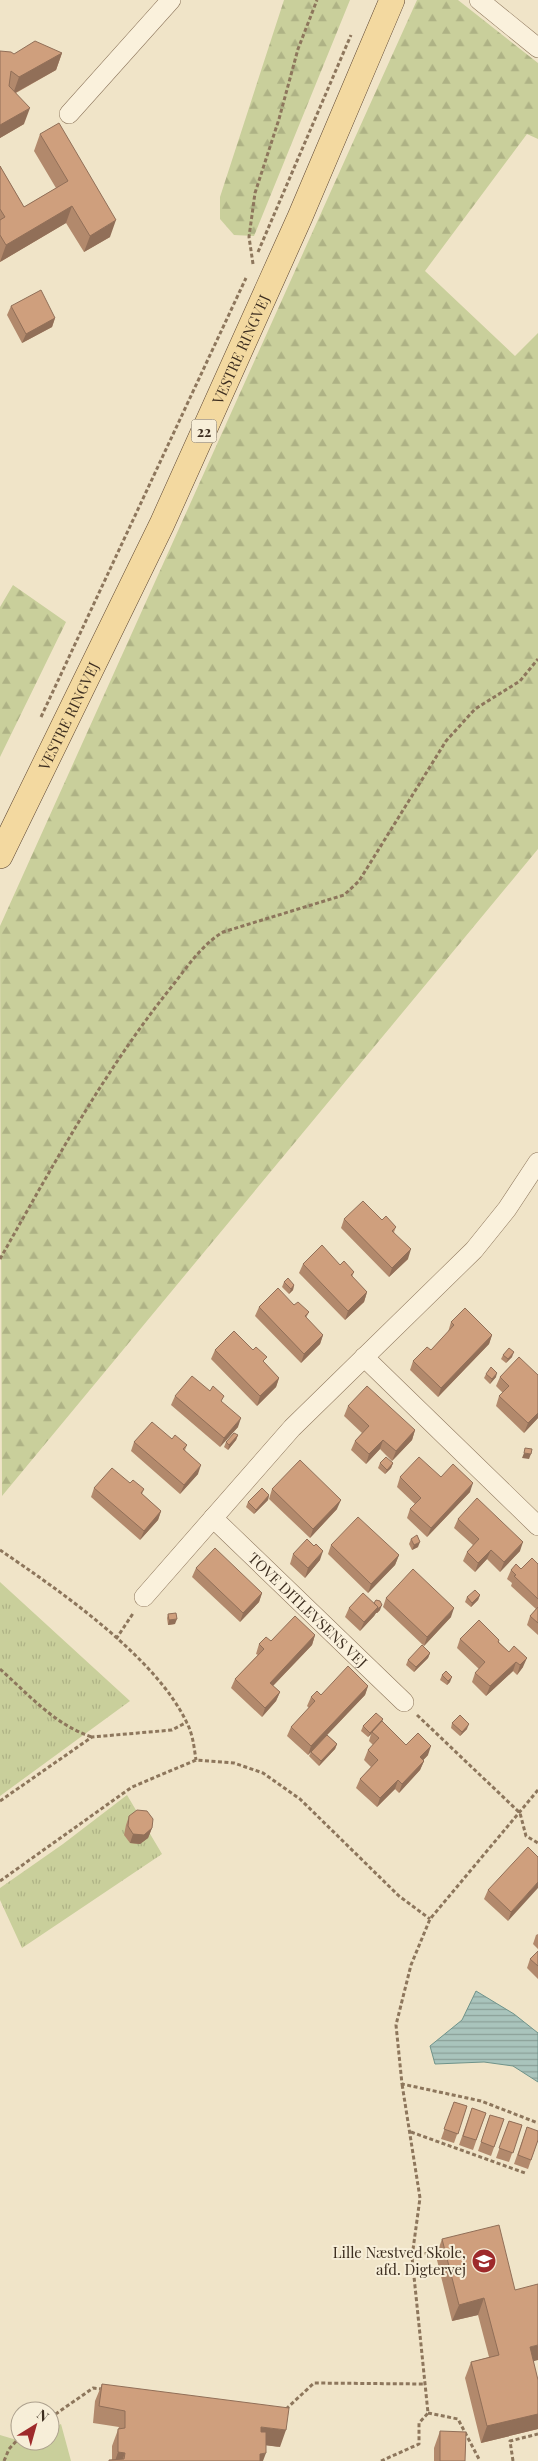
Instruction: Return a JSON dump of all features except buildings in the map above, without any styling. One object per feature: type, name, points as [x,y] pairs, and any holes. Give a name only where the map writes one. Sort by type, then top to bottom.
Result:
[{"type":"main road","name":"VESTRE RINGVEJ","points":[[0,856],[162,524],[300,217],[392,0]]},
{"type":"street","points":[[69,114],[172,0]]},
{"type":"street","points":[[479,0],[538,48]]},
{"type":"street","points":[[144,1598],[292,1428],[474,1250],[507,1209],[538,1162]]},
{"type":"street","points":[[364,1357],[538,1526]]},
{"type":"street","name":"TOVE DITLEVSENS VEJ","points":[[213,1518],[404,1702]]},
{"type":"path","points":[[253,264],[249,238],[255,193],[280,120],[298,49],[317,0]]},
{"type":"path","points":[[38,724],[253,264],[354,27]]},
{"type":"path","points":[[0,1259],[89,1104],[151,1013],[207,942],[223,932],[344,895],[359,881],[446,741],[475,709],[520,681],[538,659]]},
{"type":"path","points":[[0,1550],[73,1602],[150,1671],[173,1700],[187,1722],[193,1738],[196,1760]]},
{"type":"path","points":[[116,1639],[144,1598]]},
{"type":"path","points":[[0,1670],[60,1723],[92,1737],[172,1730],[187,1722]]},
{"type":"path","points":[[404,1702],[520,1813],[526,1836],[538,1843]]},
{"type":"path","points":[[0,1801],[92,1737]]},
{"type":"path","points":[[0,1882],[132,1787],[196,1760],[234,1763],[263,1773],[300,1799],[399,1896],[430,1919]]},
{"type":"path","points":[[381,2461],[420,2444],[419,2423],[428,2413],[412,2257],[420,2198],[402,2084],[396,2026],[411,1966],[430,1919],[538,1790]]},
{"type":"path","points":[[402,2084],[481,2101],[538,2123]]},
{"type":"path","points":[[411,2132],[525,2173]]},
{"type":"path","points":[[412,2257],[441,2250]]},
{"type":"path","points":[[284,2411],[314,2383],[424,2384]]},
{"type":"path","points":[[60,2411],[93,2388],[112,2390]]},
{"type":"path","points":[[428,2413],[458,2419],[480,2461]]},
{"type":"path","points":[[513,2461],[510,2441],[538,2434]]},
{"type":"path","points":[[4,2461],[10,2449]]},
{"type":"green space","points":[[284,0],[350,0],[254,236],[234,235],[220,219],[220,197]]},
{"type":"green space","points":[[417,0],[458,0],[538,63],[538,139],[527,134],[425,271],[515,356],[538,333],[538,849],[2,1496],[0,926]]},
{"type":"green space","points":[[13,585],[66,622],[0,757],[0,607]]},
{"type":"green space","points":[[0,1582],[130,1701],[0,1796]]},
{"type":"green space","points":[[127,1795],[162,1854],[22,1948],[0,1900],[0,1888],[63,1844]]},
{"type":"green space","points":[[60,2424],[71,2461],[0,2461],[0,2435],[10,2438],[10,2451],[60,2451]]},
{"type":"water","points":[[476,1991],[514,2014],[538,2033],[538,2082],[513,2066],[484,2062],[435,2064],[430,2046],[462,2020]]},
{"type":"place","name":"Lille Næstved Skole, afd. Digtervej","points":[[484,2261]]}]
